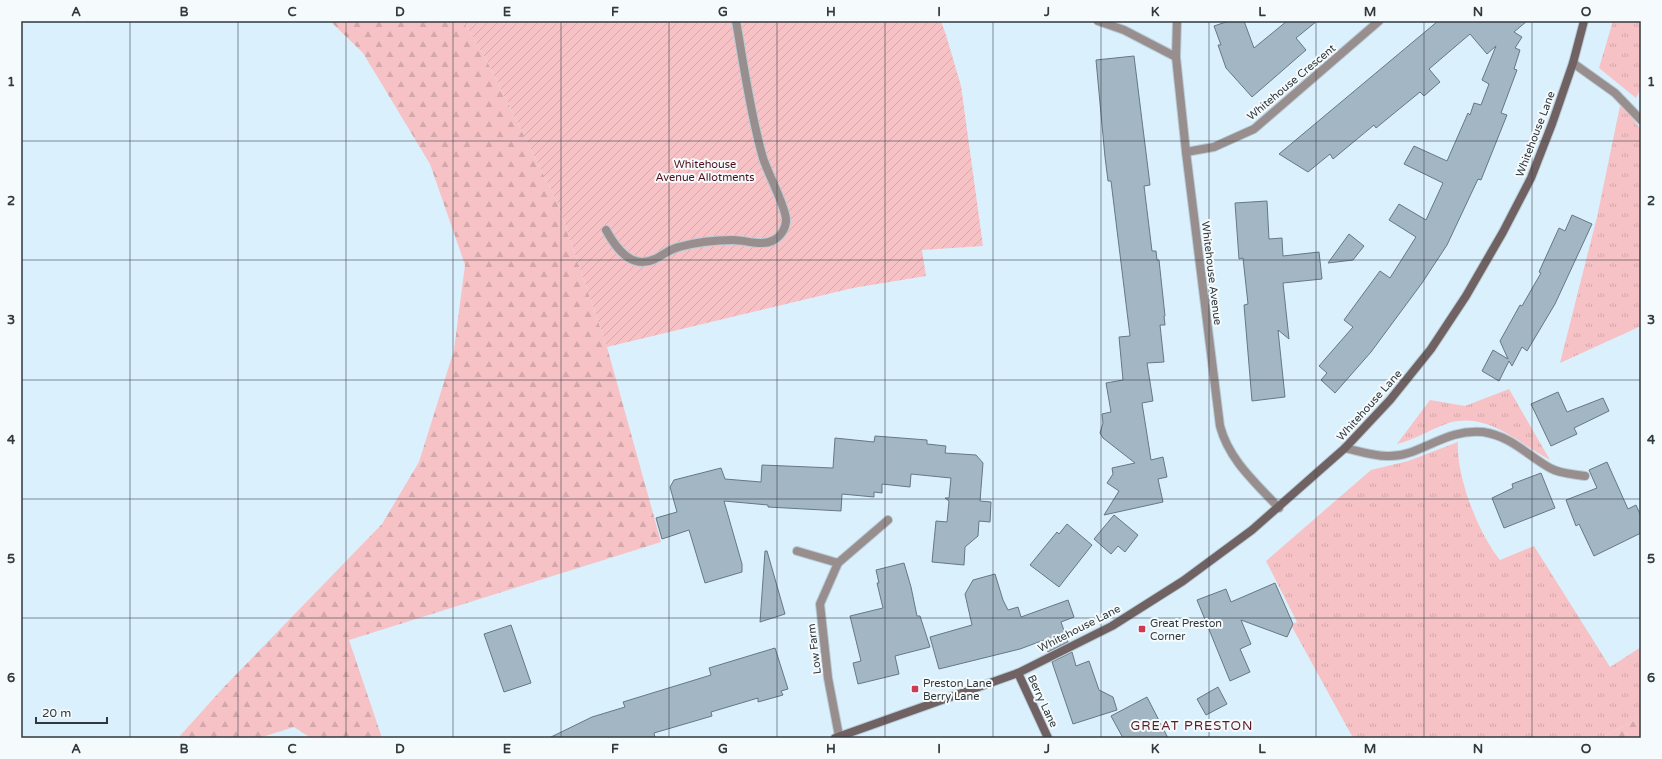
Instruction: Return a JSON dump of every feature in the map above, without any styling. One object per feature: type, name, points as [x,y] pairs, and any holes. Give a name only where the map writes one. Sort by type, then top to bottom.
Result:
[{"type":"street","points":[[606,230],[622,255],[632,260],[643,262],[653,260],[675,248],[711,240],[735,240],[762,244],[776,239],[785,228],[785,213],[763,157],[736,21]]},
{"type":"street","points":[[1098,21],[1124,30],[1176,57]]},
{"type":"street","name":"Whitehouse Avenue","points":[[1177,21],[1176,57],[1186,152],[1220,426],[1230,453],[1239,465],[1279,508]]},
{"type":"street","name":"Whitehouse Crescent","points":[[1186,152],[1214,147],[1254,129],[1379,21]]},
{"type":"street","name":"Whitehouse Lane","points":[[837,737],[849,736],[1018,673],[1112,626],[1183,581],[1252,530],[1279,508],[1345,448],[1390,400],[1431,349],[1466,296],[1503,232],[1531,178],[1573,63],[1584,21]]},
{"type":"street","points":[[1573,63],[1615,93],[1641,120]]},
{"type":"street","points":[[1345,448],[1387,456],[1410,452],[1458,433],[1469,431],[1484,432],[1504,437],[1555,470],[1585,476]]},
{"type":"street","name":"Low Farm","points":[[837,737],[828,678],[820,604],[838,563],[888,520]]},
{"type":"street","points":[[798,551],[838,563]]},
{"type":"street","name":"Berry Lane","points":[[1018,673],[1048,738]]},
{"type":"green space","points":[[330,21],[463,21],[487,61],[557,202],[607,347],[661,542],[349,640],[382,738],[311,738],[294,727],[259,738],[178,738],[223,688],[382,524],[419,462],[454,350],[465,265],[430,164],[363,53]]},
{"type":"green space","name":"Whitehouse Avenue Allotments","points":[[463,21],[941,21],[961,86],[983,246],[922,250],[926,276],[853,288],[607,347],[557,202],[487,61]]},
{"type":"green space","points":[[1613,21],[1641,21],[1641,88],[1636,98],[1599,68]]},
{"type":"green space","points":[[1620,106],[1628,112],[1641,130],[1641,326],[1560,363],[1597,217]]},
{"type":"green space","points":[[1509,389],[1550,460],[1501,430],[1475,421],[1461,421],[1446,424],[1397,444],[1430,400],[1465,406]]},
{"type":"green space","points":[[1458,442],[1458,456],[1470,504],[1484,535],[1500,560],[1534,546],[1610,667],[1641,647],[1641,717],[1601,738],[1353,738],[1291,625],[1297,622],[1266,561],[1371,470],[1408,461]]},
{"type":"green space","points":[[1641,717],[1641,738],[1601,738]]},
{"type":"building","points":[[1229,21],[1244,21],[1254,48],[1287,21],[1317,21],[1296,38],[1306,50],[1252,97],[1226,68],[1218,45],[1221,45],[1214,26]]},
{"type":"building","points":[[1438,21],[1527,21],[1514,32],[1522,37],[1515,48],[1520,50],[1514,69],[1517,70],[1501,113],[1507,115],[1481,180],[1478,179],[1447,245],[1422,283],[1371,352],[1335,393],[1321,380],[1327,373],[1319,366],[1353,327],[1344,320],[1380,271],[1390,278],[1416,237],[1389,220],[1399,204],[1426,220],[1443,183],[1404,164],[1414,146],[1447,161],[1468,113],[1470,115],[1474,103],[1481,105],[1489,84],[1482,80],[1496,46],[1487,54],[1470,34],[1429,69],[1440,82],[1424,96],[1420,92],[1376,128],[1374,125],[1333,159],[1330,154],[1308,172],[1279,154]]},
{"type":"building","points":[[1134,56],[1150,185],[1144,186],[1152,251],[1156,251],[1157,260],[1159,260],[1165,316],[1165,325],[1160,325],[1164,362],[1147,363],[1153,401],[1142,403],[1151,460],[1163,457],[1167,477],[1158,479],[1163,502],[1104,515],[1119,491],[1107,483],[1113,474],[1112,468],[1135,463],[1103,438],[1100,433],[1103,423],[1102,414],[1111,412],[1106,383],[1123,380],[1119,337],[1130,336],[1111,181],[1108,181],[1105,157],[1096,60]]},
{"type":"building","points":[[1267,201],[1269,239],[1282,238],[1283,256],[1319,252],[1322,279],[1283,283],[1289,339],[1278,330],[1285,397],[1252,401],[1244,305],[1248,304],[1243,258],[1239,259],[1235,203]]},
{"type":"building","points":[[1572,215],[1592,224],[1555,304],[1527,351],[1522,347],[1512,366],[1509,361],[1499,381],[1482,371],[1493,350],[1508,359],[1500,341],[1520,305],[1522,306],[1541,273],[1539,272],[1559,228],[1565,231]]},
{"type":"building","points":[[1349,234],[1364,246],[1353,260],[1328,263]]},
{"type":"building","points":[[1558,392],[1567,412],[1603,398],[1609,411],[1574,428],[1577,434],[1551,446],[1531,404]]},
{"type":"building","points":[[875,436],[927,440],[927,444],[946,446],[945,453],[976,455],[983,463],[980,501],[991,502],[990,522],[979,521],[978,536],[965,547],[964,565],[932,562],[936,521],[947,522],[949,501],[945,498],[949,498],[951,478],[911,474],[910,487],[882,484],[882,493],[874,492],[874,497],[842,494],[841,511],[768,507],[768,505],[724,501],[742,564],[742,572],[705,583],[689,530],[662,539],[656,518],[677,512],[670,487],[674,480],[721,468],[725,479],[761,482],[762,465],[833,468],[835,438],[874,442]]},
{"type":"building","points":[[1607,462],[1628,509],[1636,505],[1641,516],[1641,533],[1594,556],[1579,524],[1576,526],[1566,500],[1597,488],[1589,470]]},
{"type":"building","points":[[1541,473],[1555,508],[1504,528],[1492,498],[1513,488],[1512,484]]},
{"type":"building","points":[[1114,515],[1138,535],[1125,552],[1118,546],[1111,554],[1094,539]]},
{"type":"building","points":[[1067,524],[1092,545],[1059,587],[1030,565],[1057,532],[1059,534]]},
{"type":"building","points":[[765,551],[767,551],[785,614],[760,622]]},
{"type":"building","points":[[904,563],[917,616],[920,616],[930,647],[895,656],[899,674],[858,684],[853,663],[861,661],[850,616],[883,608],[877,583],[879,583],[876,570]]},
{"type":"building","points":[[995,574],[1003,600],[1008,610],[1018,607],[1021,617],[1068,600],[1074,617],[1061,622],[1068,642],[1048,652],[1044,640],[1020,649],[939,669],[930,637],[972,625],[965,594],[973,580]]},
{"type":"building","points":[[1275,583],[1293,624],[1287,637],[1241,620],[1251,644],[1240,649],[1250,672],[1230,681],[1197,600],[1226,589],[1231,602]]},
{"type":"building","points":[[511,625],[531,683],[504,692],[484,634]]},
{"type":"building","points":[[775,648],[788,689],[781,691],[783,695],[758,702],[758,698],[711,712],[712,716],[654,733],[655,738],[549,738],[592,717],[625,707],[623,702],[711,675],[709,668]]},
{"type":"building","points":[[1072,652],[1076,666],[1089,661],[1099,690],[1113,697],[1117,710],[1073,724],[1052,662]]},
{"type":"building","points":[[1218,687],[1227,704],[1206,715],[1197,699]]},
{"type":"building","points":[[1147,697],[1168,738],[1123,738],[1111,716]]},
{"type":"place","name":"Great Preston Corner","points":[[1142,629]]},
{"type":"place","name":"Preston Lane Berry Lane","points":[[915,689]]},
{"type":"district","name":"GREAT PRESTON","points":[[1192,725]]}]
